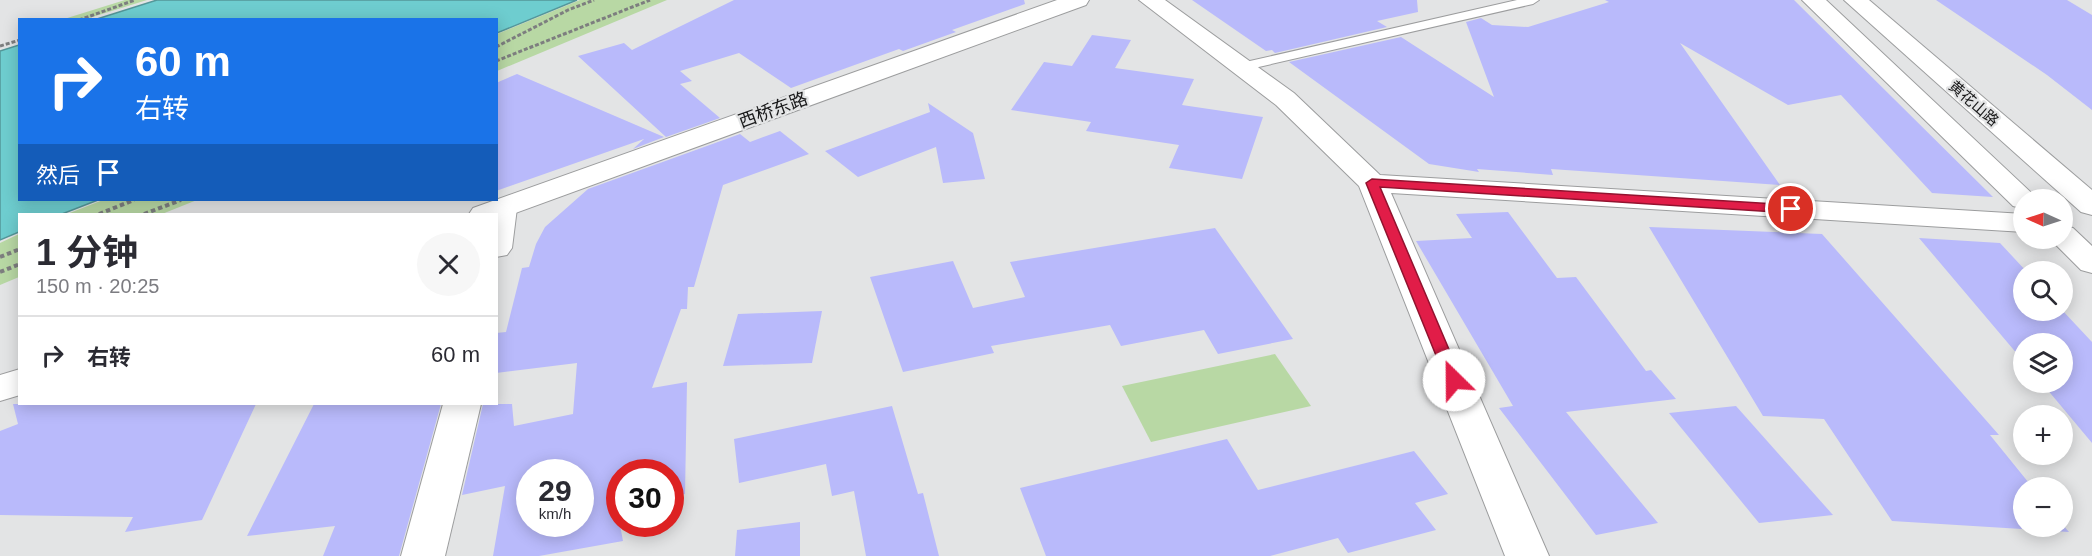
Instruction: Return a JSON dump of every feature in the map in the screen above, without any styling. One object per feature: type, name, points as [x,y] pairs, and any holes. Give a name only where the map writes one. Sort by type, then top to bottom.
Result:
[{"type":"street","points":[[1150,0],[1285,99],[1372,183],[1527,556]]},
{"type":"street","name":"黄花山路","points":[[1814,0],[2013,190]]},
{"type":"street","name":"黄花山路","points":[[1855,0],[2092,206]]},
{"type":"street","name":"西桥东路","points":[[493,211],[1070,3]]},
{"type":"street","points":[[1372,183],[2013,222]]},
{"type":"street","points":[[2073,245],[2092,263]]},
{"type":"street","points":[[0,388],[18,382]]},
{"type":"street","points":[[423,556],[462,405]]},
{"type":"lane","points":[[1241,67],[1533,0]]},
{"type":"path","points":[[85,18],[135,0]]},
{"type":"path","points":[[498,46],[568,10],[594,0]]},
{"type":"path","points":[[498,59],[650,0]]},
{"type":"path","points":[[0,46],[18,41]]},
{"type":"path","points":[[102,213],[132,201]]},
{"type":"path","points":[[147,213],[178,201]]},
{"type":"path","points":[[0,257],[18,250]]},
{"type":"path","points":[[0,272],[18,265]]},
{"type":"green space","points":[[125,0],[147,0],[89,18],[67,18]]},
{"type":"green space","points":[[580,0],[667,0],[498,71],[498,34]]},
{"type":"green space","points":[[100,201],[194,201],[164,213],[70,213]]},
{"type":"green space","points":[[18,234],[18,277],[0,285],[0,243]]},
{"type":"green space","points":[[1275,354],[1311,406],[1151,442],[1122,386]]},
{"type":"water","points":[[157,0],[577,0],[498,33],[498,18],[100,18]]},
{"type":"water","points":[[18,45],[18,201],[95,201],[65,213],[18,213],[18,232],[0,240],[0,51]]},
{"type":"building","points":[[734,0],[1024,0],[1025,4],[952,30],[956,32],[903,51],[899,49],[791,88],[739,53],[680,71],[692,81],[680,84],[720,118],[666,137],[578,56],[624,43],[632,50]]},
{"type":"building","points":[[1192,0],[1417,0],[1418,12],[1377,21],[1387,27],[1275,53],[1272,50],[1266,51]]},
{"type":"building","points":[[1605,0],[1794,0],[1993,197],[1932,193],[1841,95],[1788,105],[1680,43],[1780,185],[1551,169],[1553,175],[1477,169],[1479,172],[1429,164],[1289,62],[1401,37],[1494,97],[1466,22],[1481,18],[1492,25],[1528,27],[1609,2]]},
{"type":"building","points":[[1936,0],[2067,0],[2092,15],[2092,110],[2047,75]]},
{"type":"building","points":[[1092,35],[1131,40],[1115,68],[1194,79],[1182,105],[1263,117],[1242,179],[1169,168],[1179,145],[1086,131],[1091,122],[1011,110],[1044,62],[1072,66]]},
{"type":"building","points":[[517,74],[664,137],[633,149],[644,139],[498,190],[498,82]]},
{"type":"building","points":[[928,103],[973,133],[985,179],[943,183],[936,147],[858,177],[825,151],[930,112]]},
{"type":"building","points":[[780,131],[809,154],[723,185],[694,287],[688,287],[687,309],[681,309],[652,388],[687,382],[685,494],[684,459],[606,459],[606,537],[622,537],[623,541],[539,556],[493,556],[505,486],[462,495],[483,405],[512,404],[514,426],[573,414],[577,363],[498,373],[498,333],[506,332],[522,268],[529,267],[536,244],[545,227],[588,189],[740,134],[750,142]]},
{"type":"building","points":[[1508,212],[1557,278],[1576,277],[1646,371],[1651,370],[1676,399],[1566,412],[1658,523],[1596,535],[1499,408],[1513,406],[1416,241],[1472,238],[1456,214]]},
{"type":"building","points":[[1649,227],[1822,234],[1999,435],[1990,435],[2024,477],[2013,477],[2013,529],[1892,521],[1824,419],[1763,416]]},
{"type":"building","points":[[1215,228],[1293,339],[1218,354],[1204,330],[1121,346],[1110,325],[991,346],[994,353],[903,372],[870,277],[953,261],[973,308],[1025,297],[1010,262]]},
{"type":"building","points":[[1919,238],[2000,243],[2017,261],[2013,261],[2013,321],[2072,321],[2092,342],[2092,443],[2073,420],[2073,405],[2060,405],[2050,393],[2073,393],[2073,333],[2013,333],[2013,349]]},
{"type":"building","points":[[822,311],[812,363],[723,366],[738,314]]},
{"type":"building","points":[[13,404],[256,405],[202,520],[125,532],[133,517],[0,515],[0,431],[18,424]]},
{"type":"building","points":[[313,405],[441,405],[399,556],[323,556],[335,526],[247,536]]},
{"type":"building","points":[[892,406],[918,494],[923,493],[939,556],[866,556],[854,491],[832,496],[826,464],[739,483],[734,439]]},
{"type":"building","points":[[1736,406],[1833,515],[1759,523],[1669,413]]},
{"type":"building","points":[[1227,439],[1258,490],[1414,451],[1448,494],[1415,503],[1436,530],[1348,553],[1338,538],[1270,556],[1046,556],[1020,488]]},
{"type":"building","points":[[800,522],[800,556],[735,556],[737,530]]},
{"type":"route","points":[[1454,380],[1372,183],[1791,209]]}]
